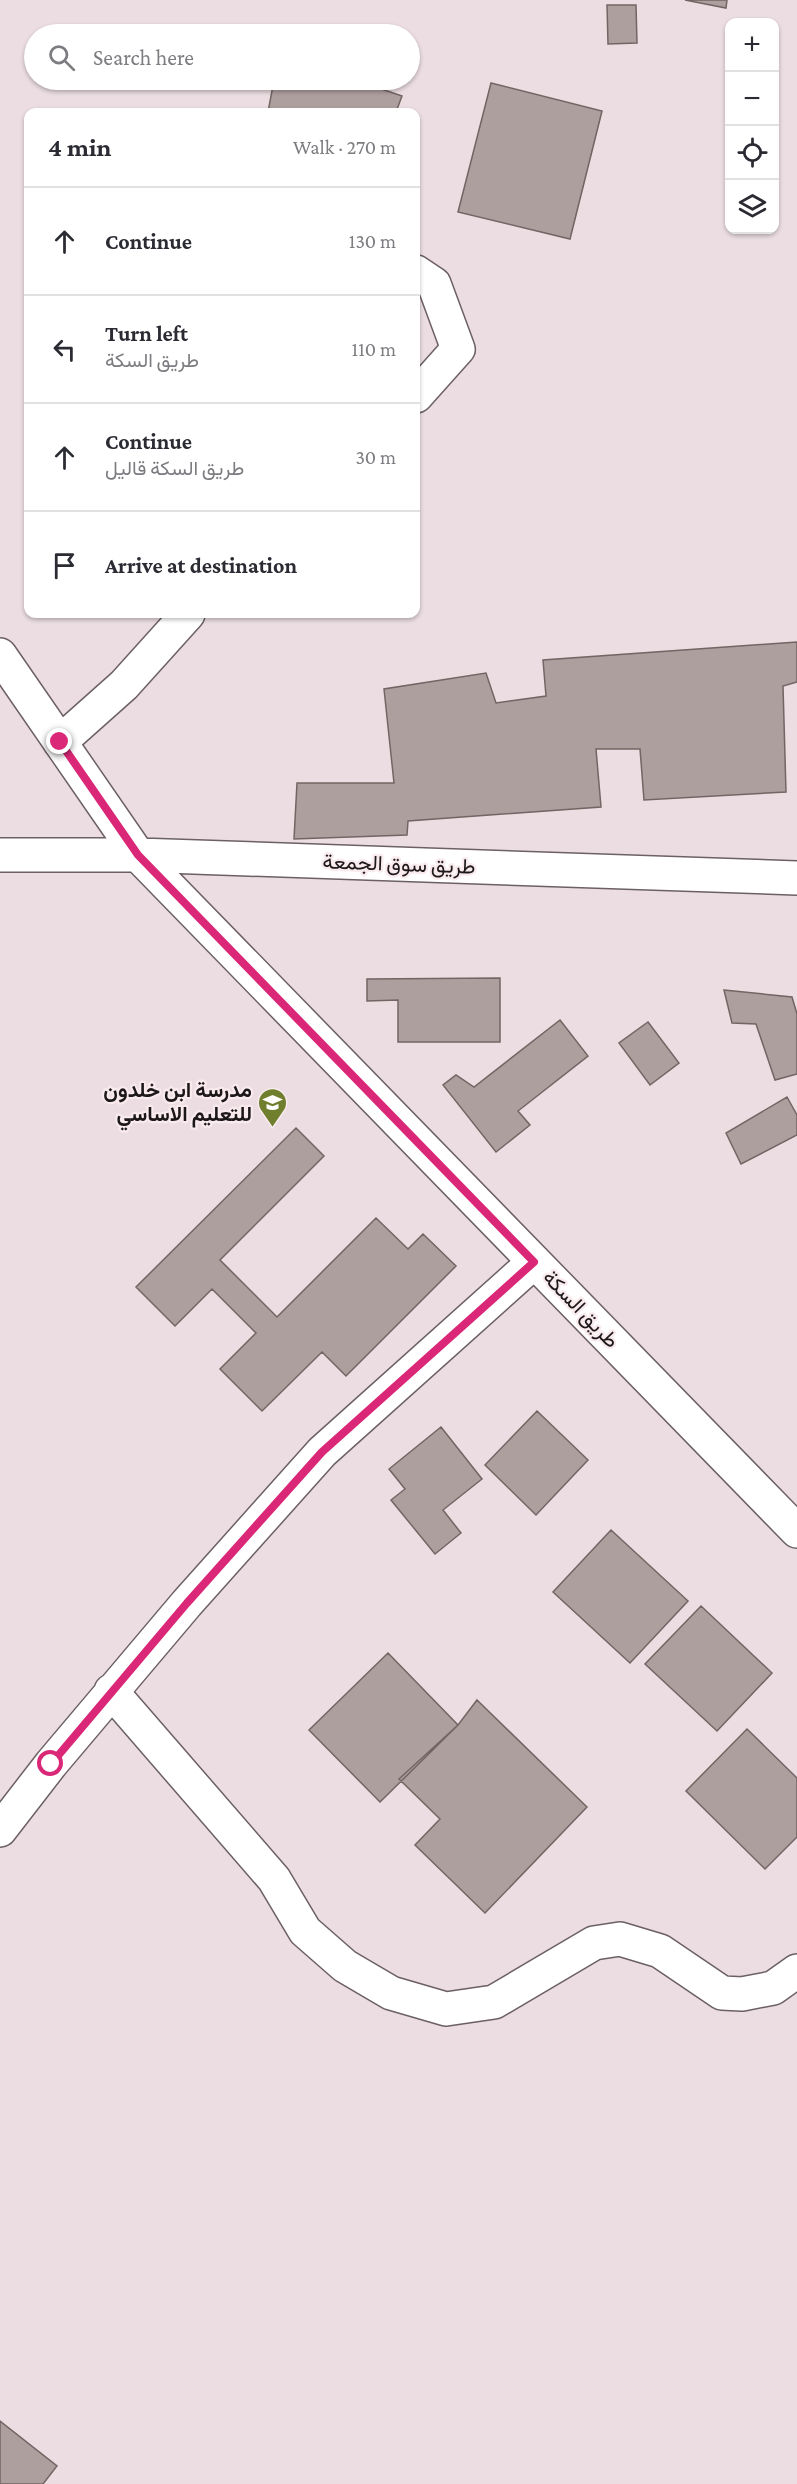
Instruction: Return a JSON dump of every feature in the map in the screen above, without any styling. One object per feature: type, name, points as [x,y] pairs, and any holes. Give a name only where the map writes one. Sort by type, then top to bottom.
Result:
[{"type":"main road","points":[[420,275],[434,284],[458,349],[420,392]]},
{"type":"main road","points":[[60,742],[124,685],[184,618]]},
{"type":"main road","name":"طريق السكة","points":[[0,655],[138,855],[797,1531]]},
{"type":"main road","name":"طريق سوق الجمعة","points":[[0,855],[138,855],[797,878]]},
{"type":"main road","points":[[0,1830],[111,1691],[322,1452],[534,1262]]},
{"type":"main road","points":[[111,1691],[274,1880],[305,1931],[345,1966],[391,1993],[446,2009],[494,2002],[594,1943],[620,1938],[660,1952],[722,1993],[742,1994],[773,1988],[797,1971]]},
{"type":"building","points":[[685,0],[727,0],[726,8]]},
{"type":"building","points":[[607,5],[636,5],[637,43],[608,44]]},
{"type":"building","points":[[491,83],[602,111],[570,239],[458,212]]},
{"type":"building","points":[[272,90],[384,90],[402,96],[398,108],[269,108]]},
{"type":"building","points":[[797,642],[797,682],[783,686],[786,792],[644,800],[640,749],[596,749],[601,807],[408,821],[407,835],[294,839],[297,783],[394,783],[384,689],[486,673],[496,703],[546,696],[543,660]]},
{"type":"building","points":[[500,978],[500,1042],[398,1042],[398,1000],[367,1001],[367,979]]},
{"type":"building","points":[[724,990],[792,997],[797,1014],[797,1074],[775,1080],[756,1024],[732,1023]]},
{"type":"building","points":[[560,1020],[588,1056],[518,1111],[530,1125],[496,1152],[443,1085],[456,1075],[474,1087]]},
{"type":"building","points":[[648,1022],[679,1063],[650,1085],[619,1043]]},
{"type":"building","points":[[787,1097],[797,1115],[797,1135],[741,1164],[726,1133]]},
{"type":"building","points":[[296,1128],[324,1156],[220,1260],[277,1317],[376,1218],[408,1249],[423,1234],[456,1266],[346,1376],[322,1352],[262,1411],[220,1369],[256,1333],[212,1289],[175,1326],[136,1287]]},
{"type":"building","points":[[537,1411],[588,1460],[536,1515],[485,1465]]},
{"type":"building","points":[[441,1427],[482,1479],[443,1510],[461,1533],[435,1554],[391,1500],[405,1489],[389,1469]]},
{"type":"building","points":[[611,1530],[688,1601],[630,1663],[553,1592]]},
{"type":"building","points":[[701,1606],[772,1673],[717,1731],[645,1664]]},
{"type":"building","points":[[388,1653],[458,1725],[380,1802],[309,1730]]},
{"type":"building","points":[[477,1700],[587,1807],[485,1913],[415,1845],[440,1819],[399,1779],[458,1725]]},
{"type":"building","points":[[747,1729],[797,1778],[797,1837],[765,1869],[686,1791]]},
{"type":"building","points":[[0,2421],[57,2466],[43,2484],[0,2484]]},
{"type":"place","name":"مدرسة ابن خلدون للتعليم الاساسي","points":[[273,1128]]},
{"type":"route","points":[[51,1764],[187,1603],[322,1452],[534,1262],[138,855],[60,742]]}]
